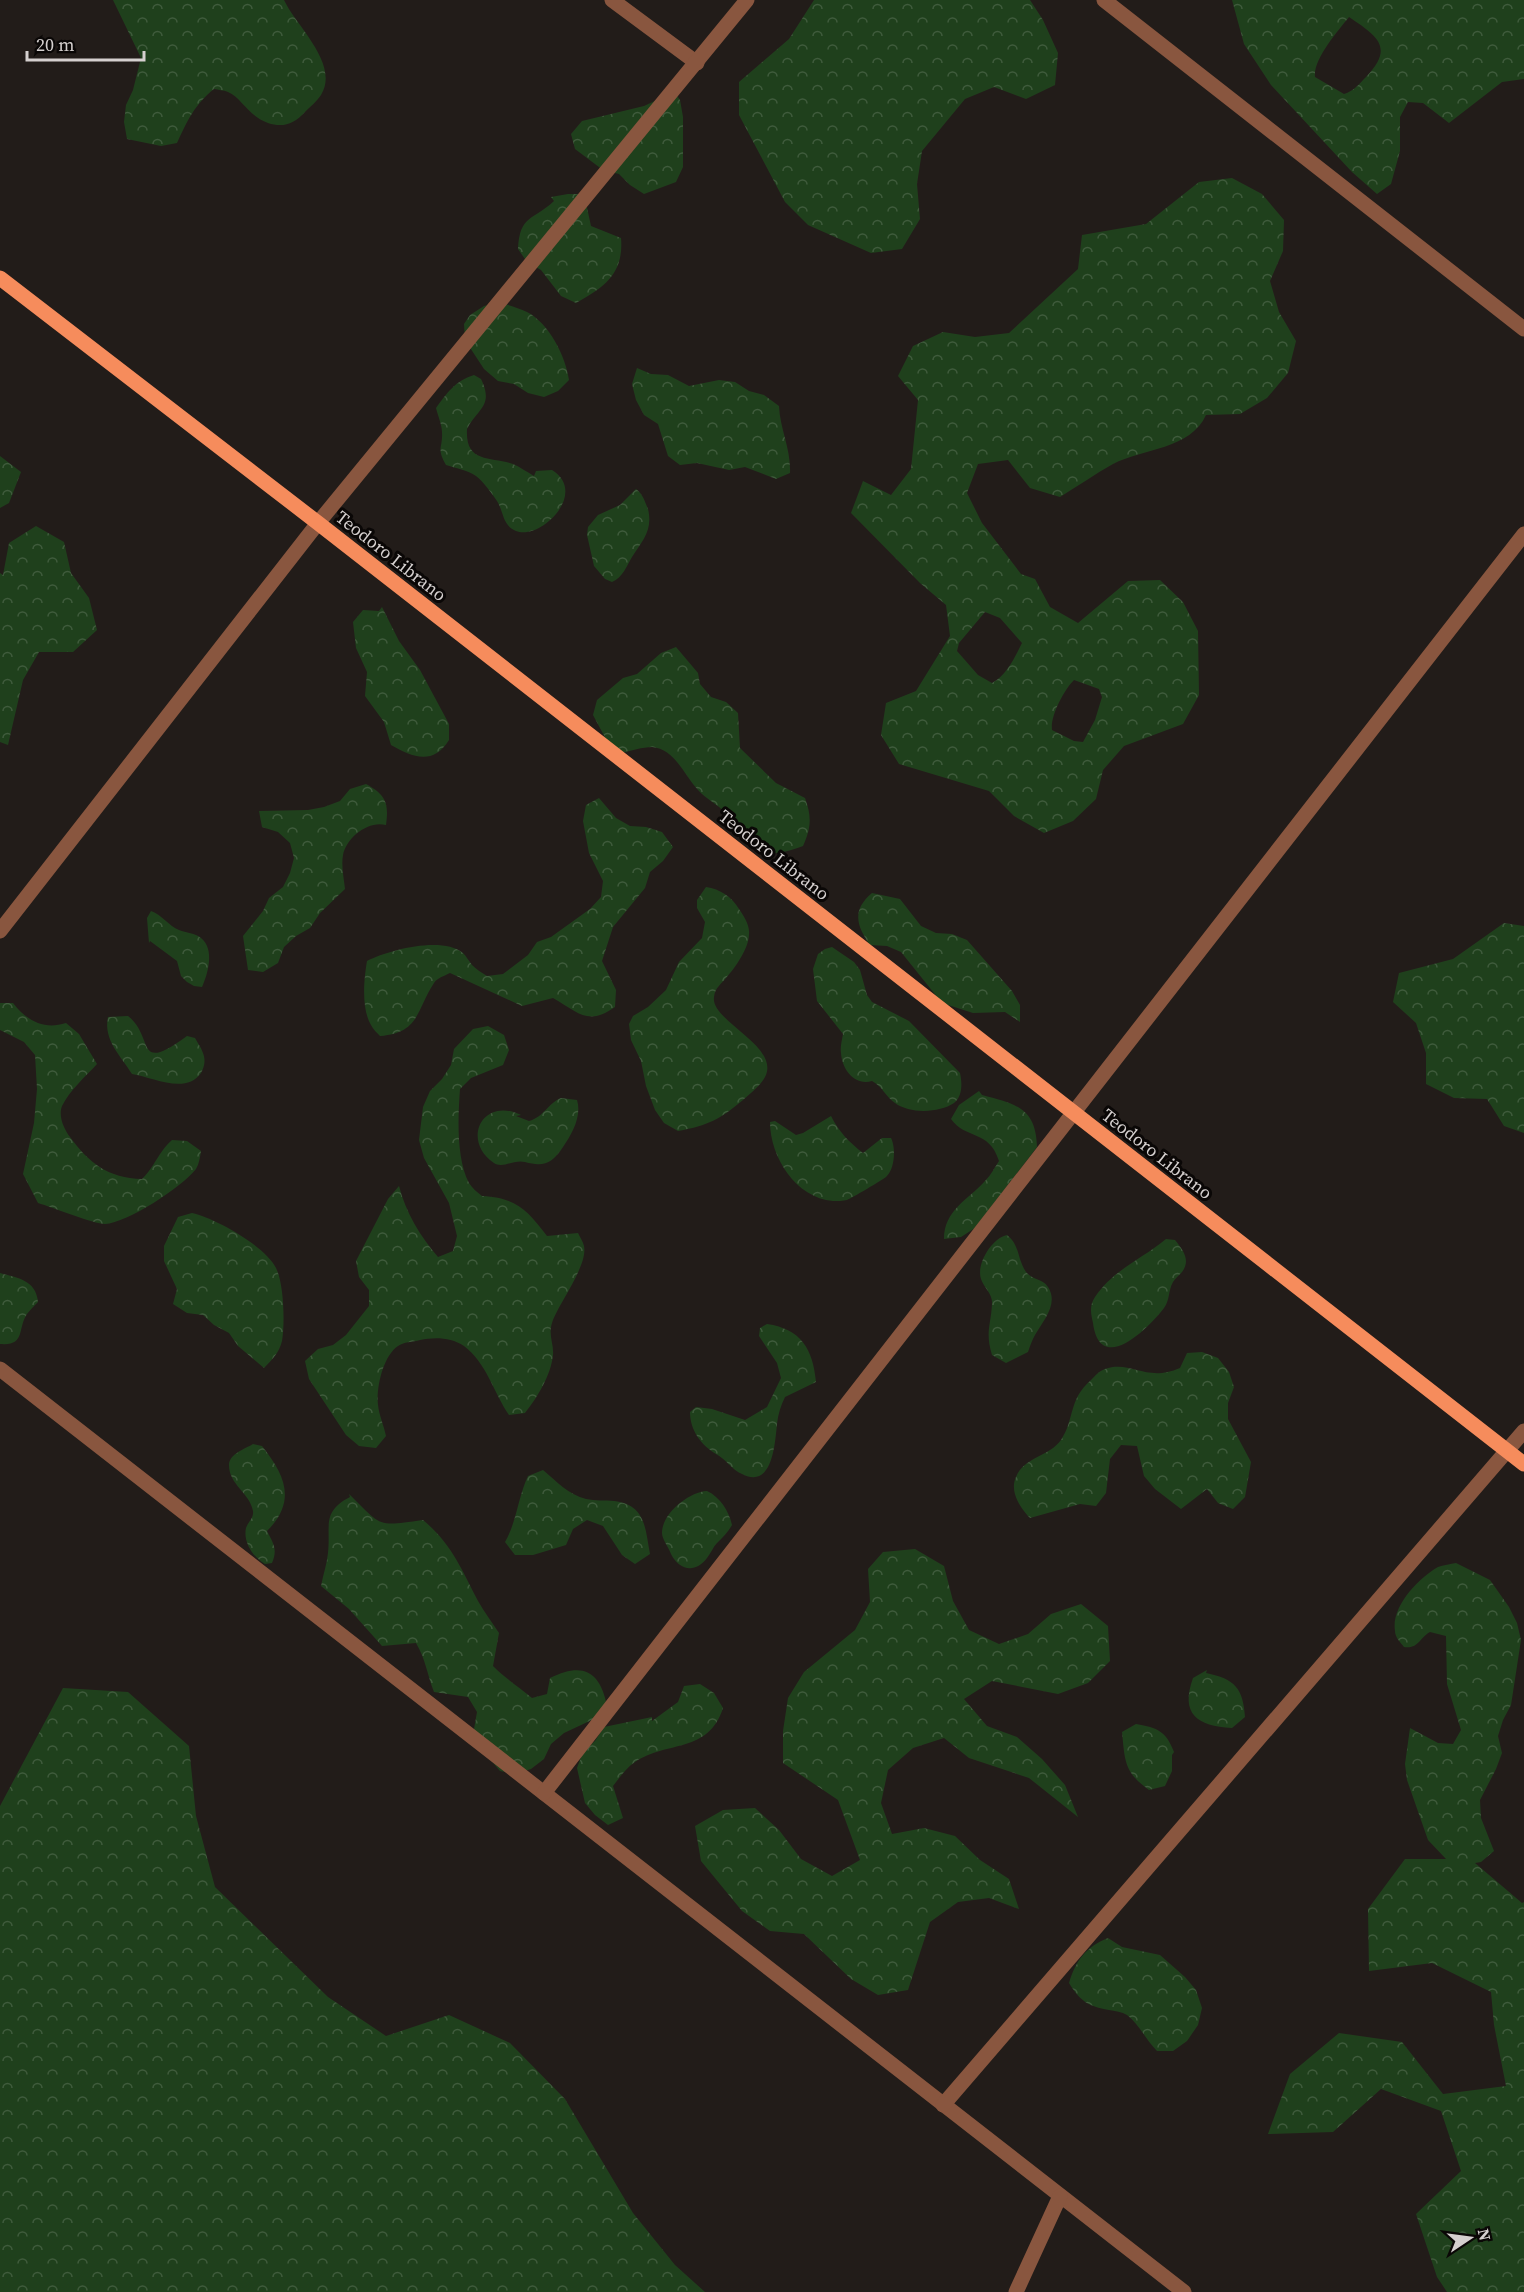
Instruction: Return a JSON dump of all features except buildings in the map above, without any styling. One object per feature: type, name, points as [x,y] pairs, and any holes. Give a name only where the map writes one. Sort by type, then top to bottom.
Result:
[{"type":"main road","name":"Teodoro Librano","points":[[0,278],[318,523],[1524,1464]]},
{"type":"street","points":[[612,0],[697,63]]},
{"type":"street","points":[[0,931],[318,523],[747,0]]},
{"type":"street","points":[[1104,0],[1524,330]]},
{"type":"street","points":[[544,1793],[1524,534]]},
{"type":"street","points":[[0,1369],[1184,2292]]},
{"type":"street","points":[[943,2105],[1524,1431]]},
{"type":"street","points":[[1016,2292],[1060,2196]]},
{"type":"green space","points":[[113,0],[284,0],[321,58],[325,71],[325,83],[321,95],[297,119],[288,124],[279,125],[261,120],[233,95],[214,89],[192,113],[177,143],[161,146],[127,139],[124,122],[126,105],[133,90],[141,58]]},
{"type":"green space","points":[[814,0],[1030,0],[1043,20],[1058,53],[1055,85],[1026,99],[994,87],[965,99],[922,151],[917,184],[920,219],[902,249],[871,253],[808,225],[785,202],[739,115],[739,82],[789,39]]},
{"type":"green space","points":[[1232,0],[1524,0],[1524,79],[1502,82],[1449,123],[1423,103],[1408,102],[1400,117],[1400,151],[1391,184],[1377,194],[1352,172],[1271,85],[1244,44]],"holes":[[[1349,17],[1374,36],[1381,50],[1375,67],[1359,85],[1344,94],[1315,77],[1315,70],[1327,46]]]},
{"type":"green space","points":[[671,87],[680,100],[683,117],[683,167],[676,182],[644,194],[619,174],[603,170],[575,149],[571,134],[582,121],[644,106],[672,93]]},
{"type":"green space","points":[[1232,178],[1262,194],[1284,220],[1283,251],[1270,281],[1279,312],[1296,341],[1288,373],[1267,398],[1240,414],[1206,415],[1189,435],[1165,447],[1113,464],[1060,497],[1030,488],[1008,460],[978,464],[967,493],[982,523],[1021,574],[1035,579],[1050,607],[1078,623],[1128,581],[1160,580],[1183,602],[1198,631],[1199,695],[1183,724],[1124,746],[1103,770],[1096,799],[1073,821],[1044,833],[1014,816],[989,791],[899,764],[881,735],[886,703],[916,691],[950,636],[946,605],[920,583],[851,513],[863,481],[891,495],[911,469],[918,400],[898,376],[913,346],[943,332],[975,337],[1009,333],[1078,269],[1082,235],[1146,224],[1199,182]],"holes":[[[985,612],[1000,618],[1022,643],[1006,671],[992,683],[978,675],[957,651],[959,643]],[[1074,680],[1099,689],[1102,697],[1095,720],[1083,742],[1074,741],[1052,730],[1058,704]]]},
{"type":"green space","points":[[584,194],[591,226],[621,238],[621,250],[616,270],[604,285],[576,303],[561,296],[541,270],[527,262],[518,249],[519,238],[529,219],[554,201],[551,197]]},
{"type":"green space","points":[[499,302],[527,312],[549,332],[560,351],[569,380],[558,391],[544,397],[528,393],[514,384],[498,381],[484,369],[465,340],[464,324],[470,315],[484,306]]},
{"type":"green space","points":[[637,368],[651,374],[668,375],[689,386],[719,380],[735,382],[749,391],[764,395],[779,406],[789,455],[790,473],[776,479],[745,467],[729,470],[697,463],[680,465],[668,456],[658,424],[644,415],[636,400],[632,384]]},
{"type":"green space","points":[[474,375],[481,379],[486,395],[483,406],[467,429],[470,448],[481,457],[513,464],[534,476],[536,471],[552,470],[562,480],[565,491],[563,502],[557,513],[537,529],[526,532],[511,528],[497,501],[482,481],[469,472],[446,465],[443,459],[442,429],[436,408],[457,384]]},
{"type":"green space","points":[[0,456],[21,472],[9,503],[0,508]]},
{"type":"green space","points":[[636,489],[648,509],[648,529],[624,571],[612,582],[605,579],[594,566],[587,535],[588,527],[598,515],[620,505]]},
{"type":"green space","points":[[36,526],[64,542],[71,573],[89,598],[97,630],[73,652],[39,652],[23,680],[8,745],[0,742],[0,573],[3,575],[9,543]]},
{"type":"green space","points":[[382,607],[399,641],[420,670],[449,724],[449,740],[443,748],[429,756],[414,756],[391,745],[384,722],[365,696],[367,672],[356,648],[353,622],[363,610],[379,611]]},
{"type":"green space","points":[[676,647],[698,673],[700,684],[711,697],[726,702],[738,713],[740,748],[776,783],[805,798],[810,822],[803,846],[775,853],[757,849],[723,810],[698,790],[667,752],[652,747],[621,753],[608,743],[593,715],[597,700],[623,678],[637,674],[661,653]]},
{"type":"green space","points":[[366,784],[385,800],[386,825],[372,825],[365,828],[348,842],[342,859],[345,889],[320,913],[310,928],[296,936],[284,947],[278,963],[263,972],[248,970],[243,936],[263,911],[269,898],[283,887],[294,858],[290,843],[278,832],[262,827],[259,811],[308,810],[324,807],[340,801],[350,789]]},
{"type":"green space","points":[[599,798],[616,818],[630,826],[646,827],[662,832],[673,847],[663,861],[650,872],[645,888],[613,927],[602,961],[616,990],[615,1007],[598,1016],[590,1016],[577,1012],[553,998],[522,1006],[450,973],[435,981],[410,1025],[393,1034],[380,1036],[371,1025],[366,1010],[364,985],[367,961],[415,946],[442,946],[454,948],[463,953],[472,965],[487,976],[503,974],[528,955],[537,942],[551,937],[590,909],[601,897],[603,881],[589,853],[583,821],[586,805]]},
{"type":"green space","points":[[706,887],[721,892],[733,901],[744,917],[749,931],[747,945],[741,957],[718,986],[714,997],[716,1006],[755,1044],[767,1066],[761,1083],[727,1112],[706,1124],[678,1131],[664,1123],[655,1110],[646,1086],[641,1061],[631,1040],[629,1024],[633,1016],[648,1007],[666,990],[679,962],[702,938],[705,922],[697,908],[697,900]]},
{"type":"green space","points":[[872,893],[900,899],[921,926],[936,933],[952,934],[967,940],[1012,991],[1020,1005],[1020,1022],[1005,1012],[973,1013],[942,1003],[901,952],[887,946],[870,945],[858,918],[861,905]]},
{"type":"green space","points":[[151,911],[175,928],[196,935],[205,943],[208,948],[209,962],[202,987],[187,982],[181,976],[177,961],[150,941],[149,943],[147,918]]},
{"type":"green space","points":[[1504,923],[1524,926],[1524,1133],[1504,1126],[1487,1099],[1454,1098],[1426,1084],[1426,1053],[1416,1023],[1393,1002],[1399,973],[1453,959]]},
{"type":"green space","points":[[832,947],[854,962],[860,970],[867,995],[872,1002],[909,1021],[960,1073],[960,1093],[954,1103],[941,1109],[924,1111],[908,1109],[892,1101],[872,1081],[860,1081],[850,1075],[842,1059],[843,1034],[817,1001],[813,969],[818,954]]},
{"type":"green space","points":[[0,1003],[13,1003],[24,1015],[36,1022],[50,1025],[66,1023],[79,1034],[97,1064],[69,1095],[62,1106],[61,1114],[68,1134],[92,1161],[119,1176],[142,1179],[172,1140],[187,1141],[201,1151],[196,1169],[154,1203],[115,1222],[100,1223],[38,1203],[23,1174],[34,1123],[37,1089],[35,1055],[24,1042],[0,1030]]},
{"type":"green space","points":[[128,1016],[136,1024],[148,1049],[152,1052],[159,1052],[170,1047],[187,1036],[195,1038],[204,1059],[201,1073],[187,1083],[178,1084],[132,1074],[110,1040],[107,1025],[108,1017]]},
{"type":"green space","points":[[488,1026],[504,1035],[509,1050],[503,1065],[471,1078],[460,1089],[460,1150],[469,1183],[482,1196],[504,1199],[520,1207],[547,1236],[578,1233],[584,1246],[582,1264],[552,1323],[552,1363],[539,1393],[525,1413],[509,1415],[484,1369],[464,1346],[448,1339],[437,1338],[398,1346],[388,1357],[379,1381],[379,1413],[386,1436],[376,1448],[359,1446],[346,1435],[309,1379],[305,1361],[318,1349],[333,1345],[346,1335],[369,1306],[369,1290],[359,1277],[356,1261],[388,1199],[399,1186],[414,1224],[438,1257],[453,1251],[457,1236],[449,1203],[424,1158],[419,1140],[423,1107],[430,1091],[451,1065],[454,1049],[473,1029]]},
{"type":"green space","points":[[979,1091],[982,1095],[1005,1101],[1022,1110],[1033,1124],[1037,1147],[975,1228],[961,1237],[944,1239],[945,1229],[952,1213],[987,1179],[999,1161],[989,1144],[963,1130],[951,1119],[959,1105]]},
{"type":"green space","points":[[561,1098],[577,1100],[578,1112],[570,1136],[551,1161],[542,1164],[521,1161],[497,1165],[484,1154],[479,1144],[478,1133],[480,1124],[487,1116],[496,1111],[507,1111],[521,1115],[516,1116],[529,1121]]},
{"type":"green space","points":[[831,1116],[837,1127],[863,1153],[882,1138],[891,1138],[894,1147],[893,1164],[886,1177],[845,1200],[833,1201],[820,1198],[797,1184],[780,1162],[771,1135],[770,1122],[775,1121],[796,1135]]},
{"type":"green space","points":[[192,1213],[226,1227],[251,1242],[276,1268],[282,1294],[283,1334],[277,1353],[264,1368],[238,1346],[229,1333],[214,1325],[203,1315],[187,1313],[173,1304],[177,1289],[164,1261],[164,1246],[178,1217]]},
{"type":"green space","points":[[1007,1235],[1014,1243],[1026,1272],[1046,1284],[1052,1300],[1049,1312],[1028,1352],[1006,1363],[992,1355],[989,1334],[992,1300],[982,1282],[980,1273],[986,1252],[996,1241]]},
{"type":"green space","points":[[1166,1239],[1175,1240],[1183,1251],[1186,1263],[1185,1268],[1171,1285],[1166,1305],[1157,1317],[1136,1336],[1114,1347],[1105,1346],[1097,1338],[1092,1320],[1093,1300],[1110,1279]]},
{"type":"green space","points":[[0,1273],[30,1284],[37,1295],[38,1302],[27,1314],[20,1335],[14,1342],[8,1344],[0,1344]]},
{"type":"green space","points":[[767,1324],[789,1331],[803,1342],[812,1360],[816,1382],[785,1397],[778,1417],[770,1462],[760,1475],[752,1477],[738,1472],[706,1446],[694,1431],[690,1412],[696,1407],[712,1409],[745,1420],[767,1407],[781,1378],[777,1363],[759,1336],[760,1328]]},
{"type":"green space","points":[[1202,1352],[1218,1358],[1229,1372],[1234,1387],[1228,1403],[1228,1419],[1251,1462],[1245,1497],[1233,1509],[1218,1503],[1207,1489],[1181,1509],[1155,1489],[1144,1476],[1137,1446],[1121,1445],[1110,1459],[1106,1493],[1096,1506],[1080,1504],[1030,1518],[1015,1494],[1016,1477],[1025,1465],[1050,1450],[1061,1440],[1075,1402],[1084,1387],[1096,1375],[1114,1367],[1148,1373],[1168,1372],[1180,1368],[1187,1353]]},
{"type":"green space","points":[[253,1444],[262,1446],[270,1457],[282,1478],[284,1488],[285,1499],[282,1509],[267,1531],[274,1546],[274,1558],[272,1563],[265,1564],[253,1553],[246,1539],[246,1528],[253,1511],[248,1499],[232,1478],[229,1465],[234,1455]]},
{"type":"green space","points":[[543,1470],[563,1487],[580,1497],[625,1503],[632,1507],[642,1519],[650,1554],[635,1564],[622,1555],[603,1526],[587,1520],[573,1529],[566,1545],[533,1555],[515,1555],[505,1542],[528,1476]]},
{"type":"green space","points":[[707,1491],[723,1505],[732,1525],[702,1563],[692,1568],[683,1567],[671,1554],[662,1535],[663,1525],[671,1511],[685,1499]]},
{"type":"green space","points":[[349,1494],[380,1522],[423,1520],[441,1538],[499,1633],[493,1666],[502,1675],[532,1698],[547,1694],[550,1678],[571,1671],[588,1672],[600,1684],[607,1706],[596,1718],[564,1733],[551,1744],[544,1759],[531,1769],[515,1774],[500,1771],[478,1745],[474,1729],[477,1712],[468,1697],[434,1692],[416,1643],[382,1646],[349,1609],[321,1586],[329,1543],[329,1520],[335,1508],[350,1497]]},
{"type":"green space","points":[[915,1549],[944,1566],[953,1601],[969,1630],[999,1644],[1028,1634],[1051,1614],[1081,1604],[1108,1626],[1110,1661],[1088,1683],[1058,1694],[992,1681],[964,1699],[987,1726],[1017,1737],[1042,1759],[1065,1785],[1078,1817],[1029,1778],[969,1758],[944,1738],[913,1748],[888,1770],[881,1803],[892,1834],[924,1828],[955,1836],[980,1860],[1009,1879],[1019,1909],[989,1898],[958,1902],[930,1922],[908,1990],[878,1995],[851,1979],[804,1934],[770,1931],[742,1911],[701,1861],[695,1826],[723,1810],[755,1808],[779,1830],[801,1859],[832,1876],[860,1860],[838,1800],[783,1763],[783,1731],[788,1698],[804,1672],[855,1630],[870,1602],[868,1569],[883,1552]]},
{"type":"green space","points":[[1456,1563],[1490,1580],[1509,1607],[1517,1623],[1521,1640],[1511,1705],[1498,1736],[1502,1753],[1480,1800],[1481,1818],[1494,1851],[1481,1862],[1475,1863],[1522,1903],[1524,1902],[1524,2292],[1447,2292],[1437,2277],[1416,2214],[1461,2171],[1441,2111],[1381,2089],[1333,2132],[1268,2134],[1290,2074],[1339,2033],[1402,2042],[1443,2094],[1506,2086],[1494,2025],[1491,1992],[1432,1963],[1369,1971],[1368,1909],[1405,1859],[1446,1859],[1428,1840],[1407,1780],[1405,1764],[1410,1728],[1438,1743],[1453,1744],[1461,1730],[1447,1684],[1446,1636],[1430,1632],[1416,1645],[1404,1647],[1396,1635],[1395,1622],[1397,1612],[1415,1585],[1438,1567]]},
{"type":"green space","points":[[1207,1670],[1206,1673],[1231,1682],[1239,1692],[1245,1717],[1232,1728],[1201,1721],[1190,1709],[1190,1690],[1193,1678]]},
{"type":"green space","points":[[700,1684],[714,1693],[723,1708],[716,1723],[708,1733],[697,1740],[648,1755],[629,1767],[613,1786],[623,1818],[608,1825],[585,1803],[577,1768],[583,1752],[595,1741],[604,1727],[652,1717],[652,1721],[678,1702],[684,1686]]},
{"type":"green space","points":[[63,1688],[128,1692],[189,1746],[196,1816],[215,1887],[328,1997],[386,2036],[449,2015],[510,2043],[565,2099],[633,2213],[675,2265],[705,2292],[0,2292],[0,1806]]},
{"type":"green space","points":[[1136,1724],[1160,1732],[1171,1745],[1174,1752],[1172,1771],[1165,1786],[1149,1790],[1141,1784],[1127,1765],[1122,1732]]},
{"type":"green space","points":[[1108,1938],[1122,1947],[1160,1955],[1196,1990],[1202,2008],[1198,2025],[1187,2041],[1173,2051],[1157,2051],[1127,2015],[1090,2005],[1077,1995],[1069,1983],[1083,1955]]}]
